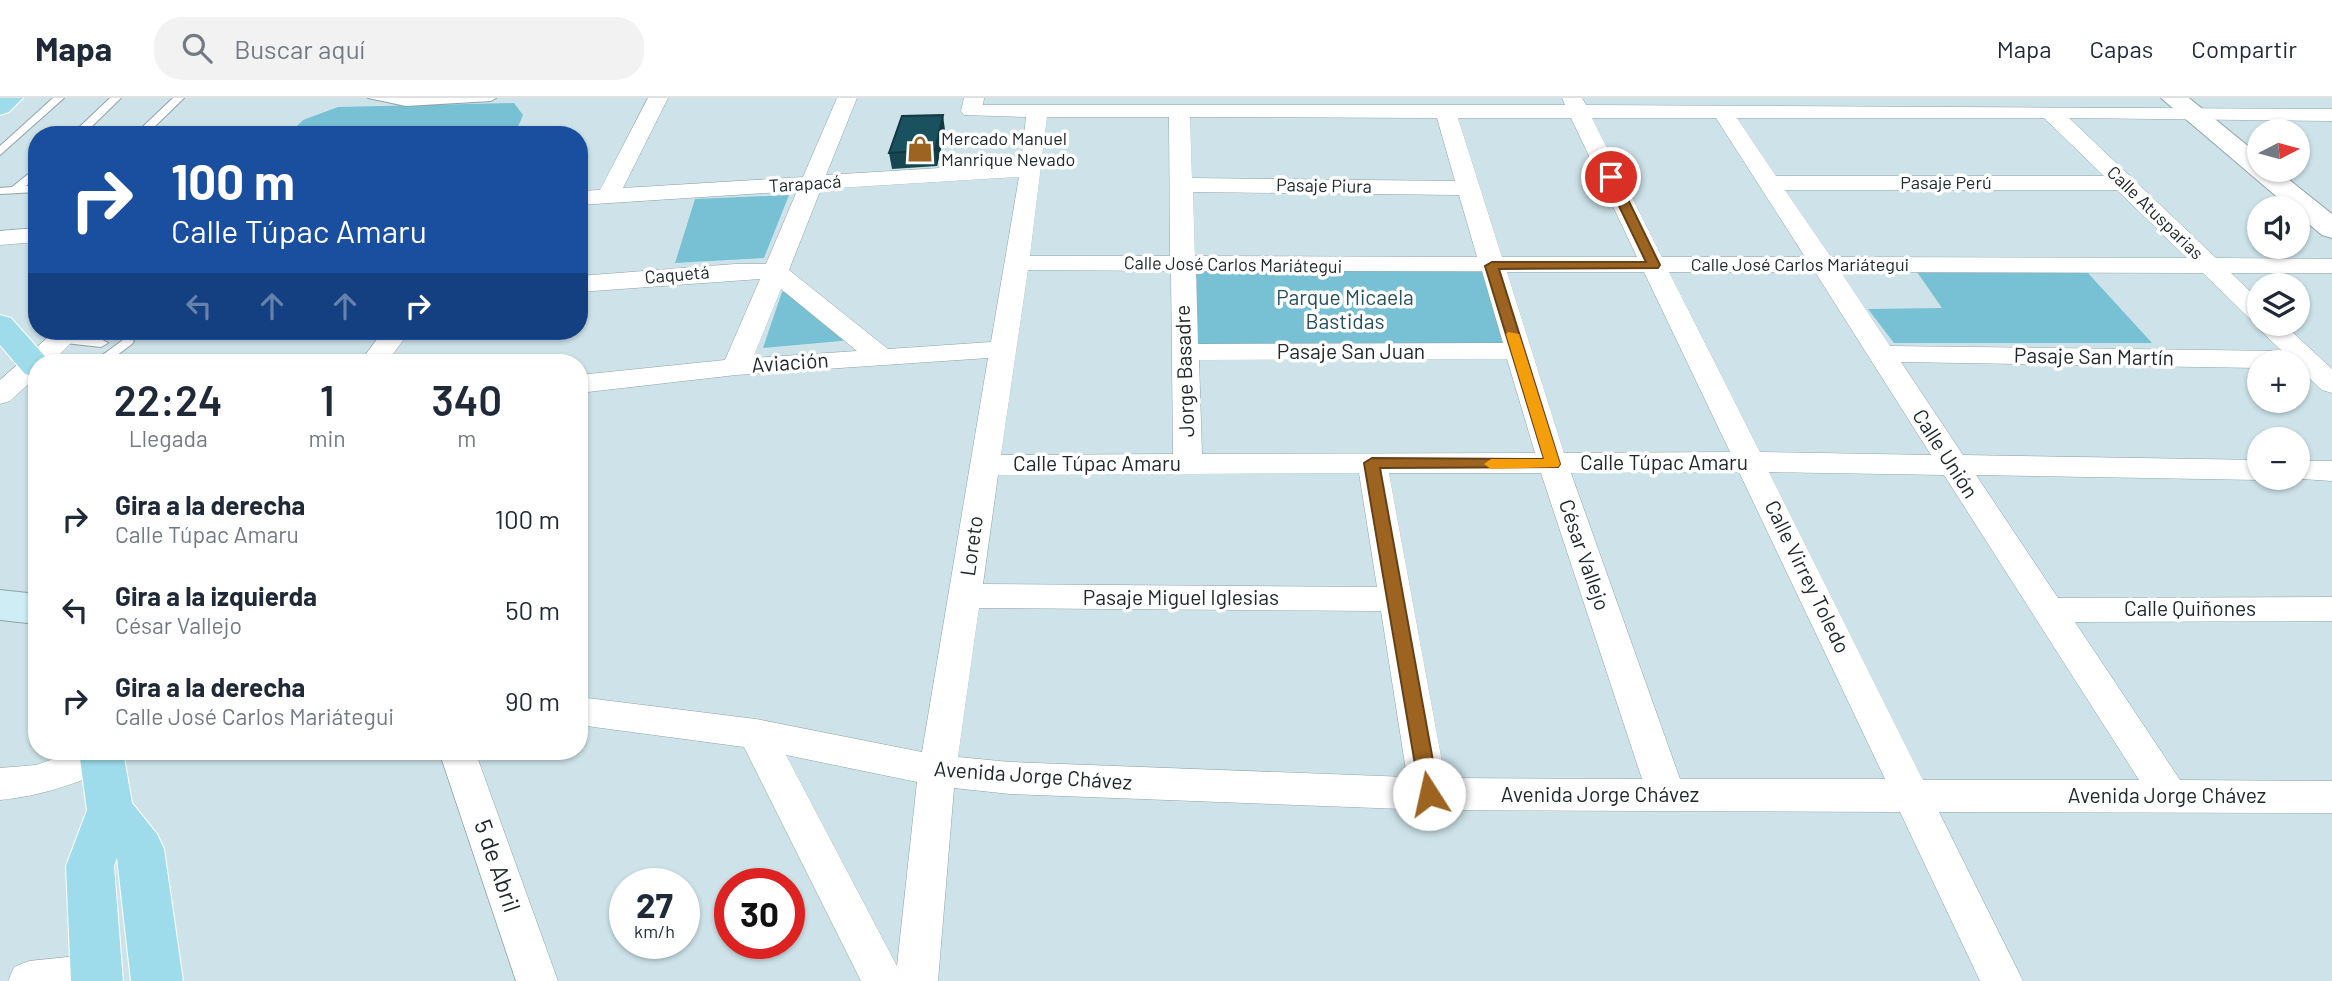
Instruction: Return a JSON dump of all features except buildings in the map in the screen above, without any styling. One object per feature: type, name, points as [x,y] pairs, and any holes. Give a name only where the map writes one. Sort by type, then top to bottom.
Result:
[{"type":"main road","points":[[0,107],[10,98]]},
{"type":"main road","points":[[0,325],[28,356]]},
{"type":"main road","points":[[0,605],[28,608]]},
{"type":"main road","points":[[97,977],[90,866],[110,810],[103,760]]},
{"type":"main road","points":[[110,810],[140,849],[157,981]]},
{"type":"street","points":[[608,196],[659,98]]},
{"type":"street","points":[[736,367],[847,98]]},
{"type":"street","points":[[972,105],[1037,111],[1445,111],[1575,105],[1723,111],[2050,112],[2196,106],[2332,116]]},
{"type":"street","name":"Calle Virrey Toledo","points":[[1575,105],[2002,981]]},
{"type":"street","points":[[2196,106],[2247,140]]},
{"type":"street","points":[[2196,106],[2247,156]]},
{"type":"street","name":"Loreto","points":[[917,981],[937,771],[1031,169],[1037,111]]},
{"type":"street","name":"Jorge Basadre","points":[[1179,111],[1188,464]]},
{"type":"street","name":"César Vallejo","points":[[1445,111],[1553,464],[1667,796]]},
{"type":"street","name":"Calle Unión","points":[[1723,111],[2169,795]]},
{"type":"street","name":"Calle Atusparias","points":[[2050,112],[2247,302]]},
{"type":"street","name":"Tarapacá","points":[[588,197],[1031,169]]},
{"type":"street","points":[[2276,182],[2332,229]]},
{"type":"street","points":[[2301,182],[2332,206]]},
{"type":"street","name":"Pasaje Perú","points":[[1769,183],[2123,183]]},
{"type":"street","name":"Pasaje Piura","points":[[1181,185],[1468,188]]},
{"type":"street","points":[[0,238],[28,236]]},
{"type":"street","name":"Calle José Carlos Mariátegui","points":[[1016,263],[2332,267]]},
{"type":"street","name":"Caquetá","points":[[588,283],[735,271],[776,272]]},
{"type":"street","points":[[776,272],[882,357]]},
{"type":"street","points":[[2282,336],[2296,350]]},
{"type":"street","points":[[47,354],[61,340]]},
{"type":"street","points":[[379,354],[390,340]]},
{"type":"street","name":"Aviación","points":[[588,383],[736,367],[1002,349]]},
{"type":"street","name":"Pasaje San Juan","points":[[1184,352],[1517,351]]},
{"type":"street","name":"Pasaje San Martín","points":[[1881,354],[2247,359]]},
{"type":"street","points":[[2310,363],[2332,384]]},
{"type":"street","points":[[0,395],[28,372]]},
{"type":"street","name":"Calle Túpac Amaru","points":[[984,465],[1751,462],[2247,470]]},
{"type":"street","points":[[1372,463],[1429,794]]},
{"type":"street","points":[[2310,471],[2332,471]]},
{"type":"street","name":"Pasaje Miguel Iglesias","points":[[965,596],[1396,599]]},
{"type":"street","name":"Calle Quiñones","points":[[2048,610],[2332,609]]},
{"type":"street","name":"Avenida Jorge Chávez","points":[[588,712],[756,734],[937,771],[1010,778],[1429,794],[2332,797]]},
{"type":"street","points":[[756,734],[883,981]]},
{"type":"street","points":[[0,783],[36,781],[87,760]]},
{"type":"street","name":"5 de Abril","points":[[460,760],[537,981]]},
{"type":"street","points":[[29,981],[97,977]]},
{"type":"lane","points":[[28,126],[59,98]]},
{"type":"lane","points":[[86,126],[116,98]]},
{"type":"lane","points":[[149,126],[179,98]]},
{"type":"lane","points":[[373,98],[406,103],[491,98]]},
{"type":"lane","points":[[0,152],[28,126]]},
{"type":"lane","points":[[15,190],[28,178]]},
{"type":"lane","points":[[0,191],[28,189]]},
{"type":"lane","points":[[91,340],[101,342]]},
{"type":"lane","points":[[109,354],[125,340]]},
{"type":"green space","points":[[514,103],[523,115],[518,126],[297,126],[303,120],[338,107]]},
{"type":"green space","points":[[789,195],[764,258],[675,263],[695,199]]},
{"type":"green space","name":"Parque Micaela Bastidas","points":[[1192,270],[1485,272],[1508,349],[1194,349]]},
{"type":"green space","points":[[1917,272],[2087,272],[2152,343],[1894,343],[1868,309],[1942,308]]},
{"type":"green space","points":[[787,291],[852,340],[763,348],[782,292]]},
{"type":"slow traffic","points":[[1491,464],[1553,464],[1512,334]]},
{"type":"place","name":"Mercado Manuel Manrique Nevado","points":[[920,149]]},
{"type":"route","points":[[1429,794],[1372,463],[1553,464],[1492,266],[1654,265],[1611,177]]}]
